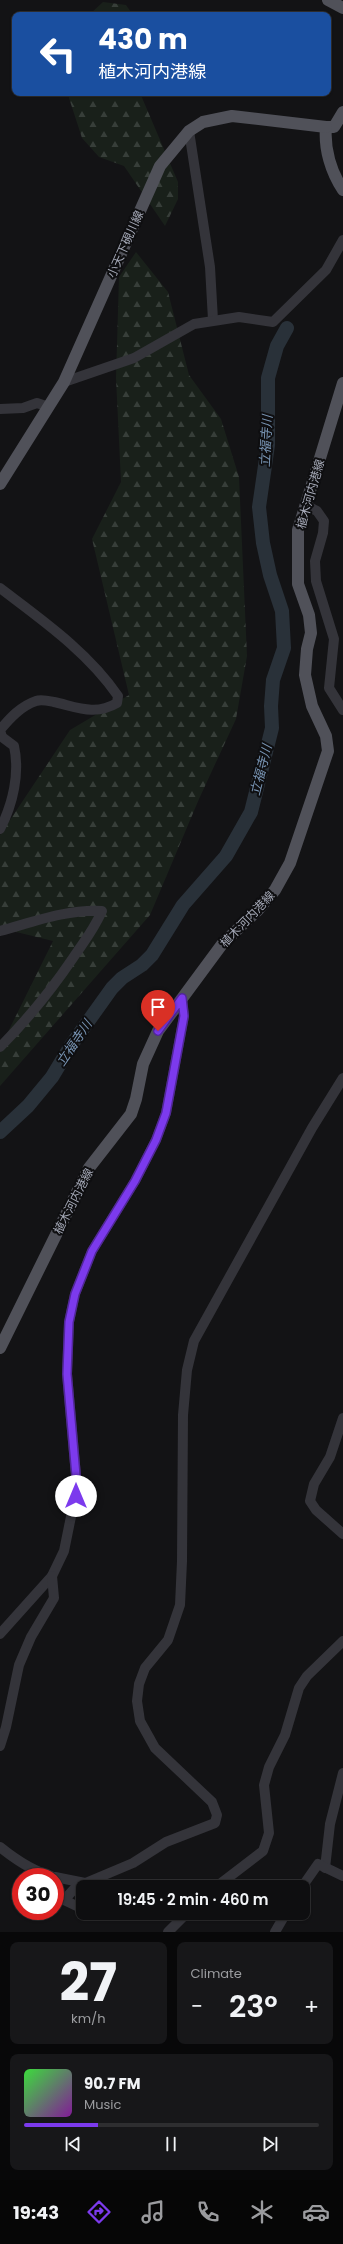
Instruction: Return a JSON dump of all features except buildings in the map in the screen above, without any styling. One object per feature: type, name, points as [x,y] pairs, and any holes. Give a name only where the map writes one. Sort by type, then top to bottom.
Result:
[{"type":"main road","points":[[328,0],[343,8]]},
{"type":"main road","points":[[343,112],[334,126],[328,155],[334,175],[343,190]]},
{"type":"main road","name":"小天下硯川線","points":[[0,484],[64,382],[160,166],[189,131],[204,122],[232,116],[334,126]]},
{"type":"main road","name":"植木河内港線","points":[[0,1348],[89,1168],[131,1114],[136,1099],[143,1064],[158,1031],[223,943],[257,911],[275,890],[290,863],[328,751],[326,736],[312,706],[305,675],[307,649],[311,633],[309,615],[298,584],[298,530],[343,383]]},
{"type":"street","points":[[189,131],[210,267],[213,320]]},
{"type":"street","points":[[64,382],[134,358],[194,324],[213,320],[245,317],[273,322],[326,270],[343,240]]},
{"type":"street","points":[[0,409],[23,408],[37,403],[49,406]]},
{"type":"street","points":[[305,505],[317,511],[324,521],[323,533],[316,561],[316,582],[334,639],[328,688],[343,710]]},
{"type":"street","points":[[0,588],[66,639],[109,682],[118,696],[117,703],[105,710],[93,710],[38,700],[12,716],[0,730],[2,737],[14,746],[16,755],[16,777],[10,803],[0,829]]},
{"type":"street","points":[[0,931],[59,915],[87,910],[102,911],[93,931],[70,964],[38,1006],[0,1048]]},
{"type":"street","points":[[0,1634],[52,1576],[64,1551],[77,1487],[67,1374],[69,1322],[75,1294],[92,1251],[135,1181],[156,1140],[166,1113],[184,1016],[182,998]]},
{"type":"street","points":[[92,1880],[133,1863],[166,1842],[215,1823],[217,1815],[212,1802],[155,1748],[140,1721],[137,1701],[138,1684],[145,1668],[168,1640],[180,1605],[182,1561],[183,1415],[187,1370],[194,1341],[312,1128],[343,1078]]},
{"type":"street","points":[[343,1418],[330,1457],[314,1484],[310,1501],[316,1510],[343,1534]]},
{"type":"street","points":[[0,1746],[6,1727],[19,1665],[31,1637],[54,1598],[52,1576]]},
{"type":"street","points":[[225,1880],[263,1851],[270,1833],[264,1785],[269,1767],[285,1735],[299,1688],[307,1676],[343,1641]]},
{"type":"street","points":[[325,1868],[330,1824],[343,1773]]},
{"type":"street","points":[[0,1847],[15,1859],[32,1868]]},
{"type":"street","points":[[307,1880],[318,1864],[343,1876]]},
{"type":"street","points":[[64,1879],[76,1881]]},
{"type":"street","points":[[76,1887],[64,1900],[76,1906]]},
{"type":"street","points":[[168,1932],[180,1920]]},
{"type":"street","points":[[275,1932],[282,1920]]},
{"type":"green space","points":[[103,2],[126,5],[131,12],[92,12]]},
{"type":"green space","points":[[69,96],[141,96],[178,182],[178,199],[165,226],[124,166],[99,157],[82,138]]},
{"type":"green space","points":[[136,252],[168,292],[189,375],[221,419],[239,477],[247,656],[236,719],[199,799],[150,915],[0,1086],[0,1048],[53,941],[0,928],[0,835],[70,730],[129,695],[92,539],[121,482],[116,378],[119,277]]},
{"type":"waterway","name":"立福寺川","points":[[0,1132],[28,1106],[52,1077],[72,1044],[112,988],[122,978],[142,965],[152,955],[183,905],[226,856],[251,812],[272,728],[271,706],[273,680],[284,648],[282,611],[270,575],[263,543],[259,507],[268,445],[268,378],[277,346],[287,328]]},
{"type":"route","points":[[76,1496],[77,1487],[67,1374],[69,1322],[75,1294],[92,1251],[135,1181],[156,1140],[166,1113],[184,1016],[182,998],[158,1031]]}]
